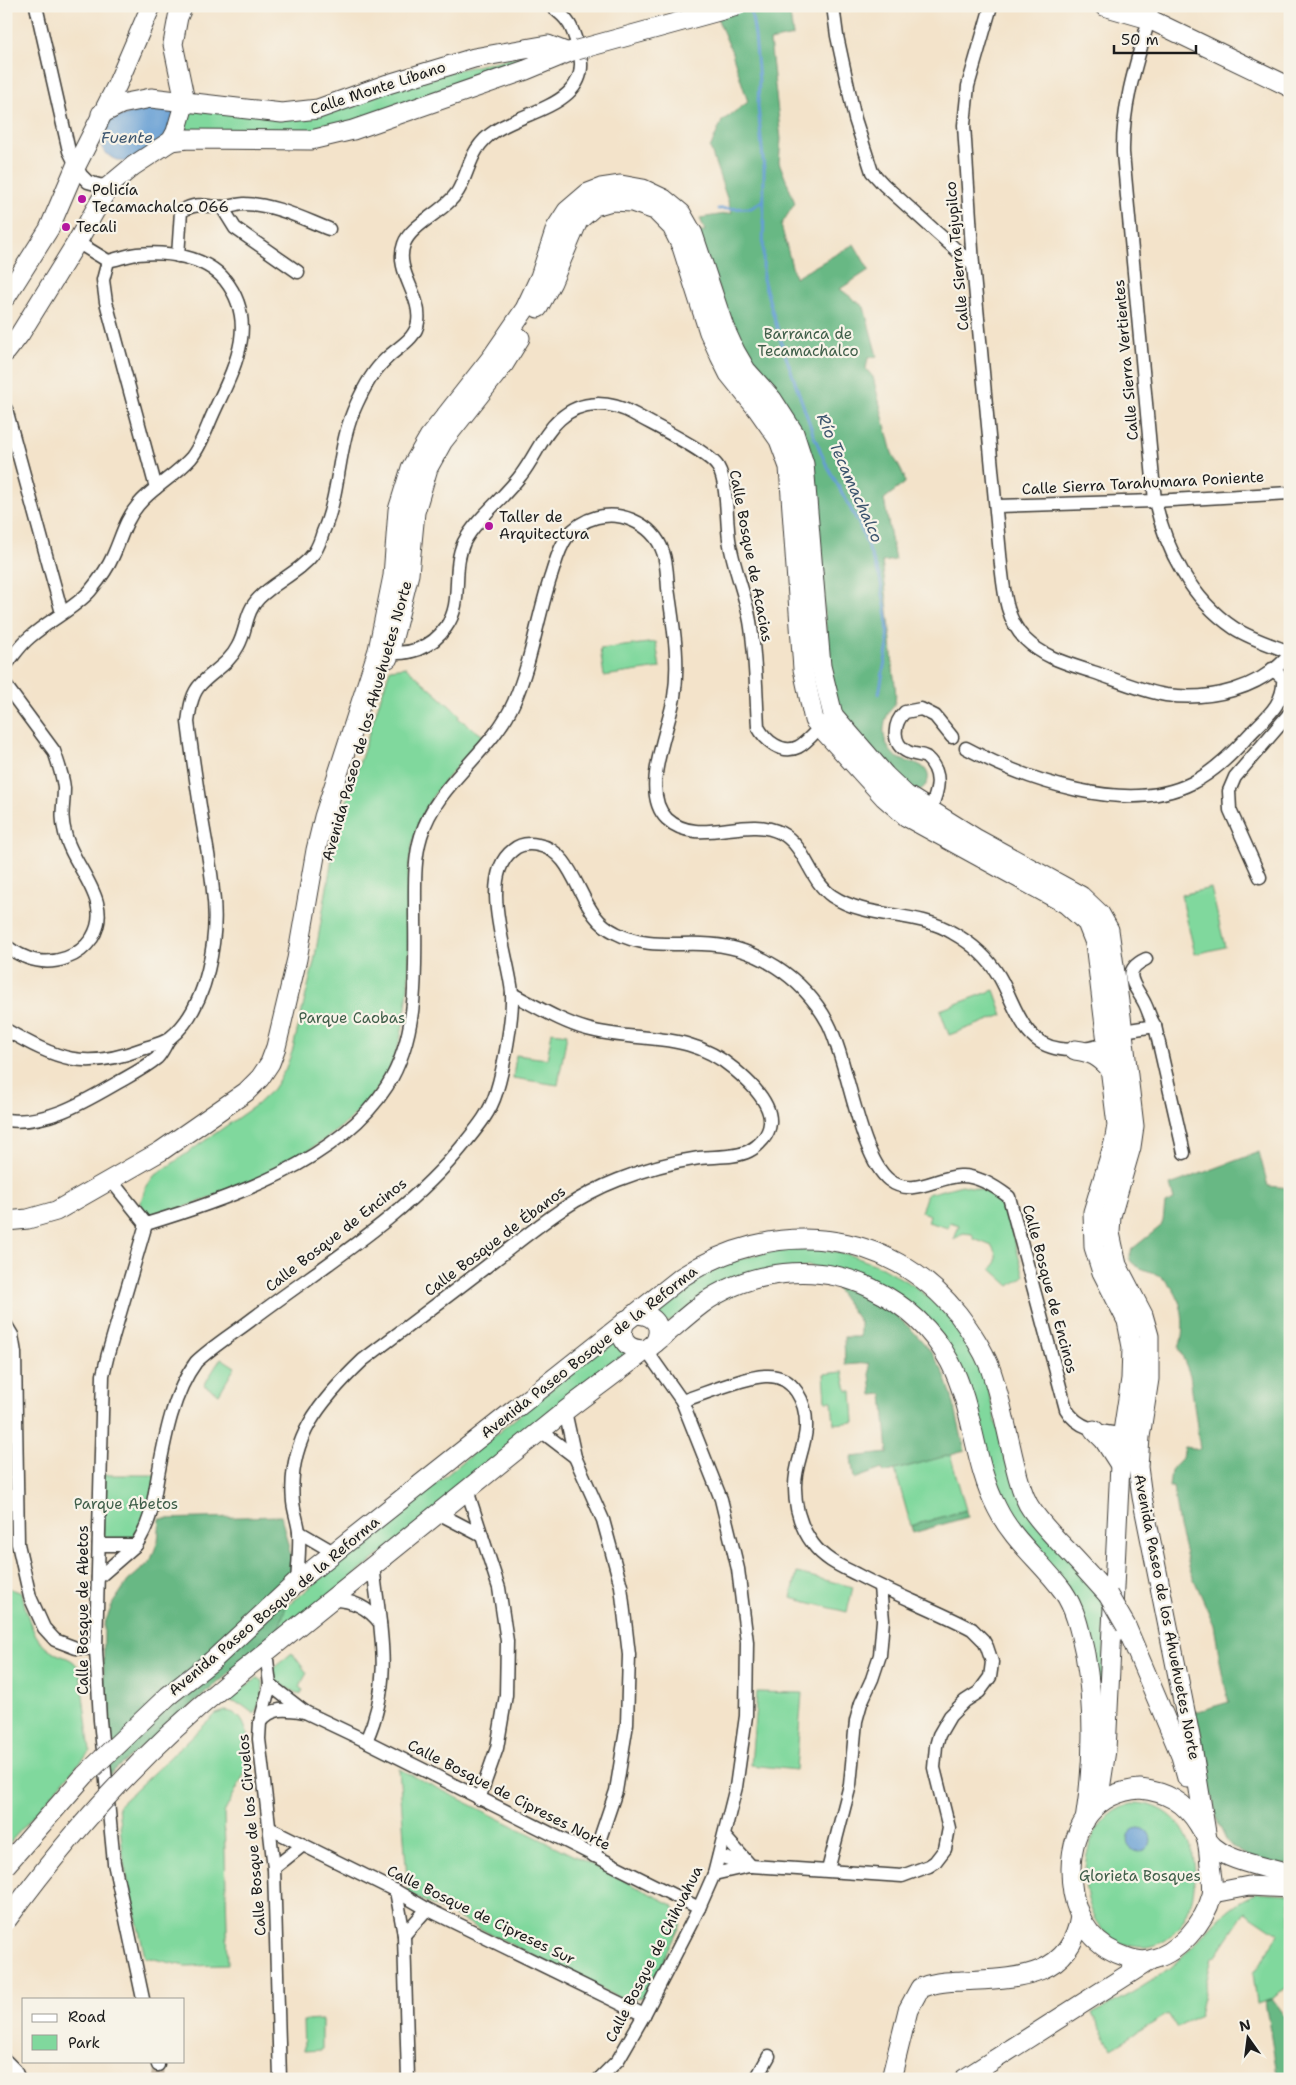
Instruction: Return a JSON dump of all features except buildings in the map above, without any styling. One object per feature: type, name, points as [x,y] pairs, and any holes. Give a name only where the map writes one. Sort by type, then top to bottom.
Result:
[{"type":"main road","points":[[6,297],[49,229],[76,166],[117,85],[151,6]]},
{"type":"main road","points":[[6,352],[20,334],[109,186],[133,166],[171,141],[181,119],[185,101],[173,44],[178,17],[183,6]]},
{"type":"main road","name":"Calle Monte Líbano","points":[[171,141],[188,139],[311,140],[353,130],[526,70],[572,51],[737,6]]},
{"type":"main road","points":[[1104,6],[1151,13],[1290,87]]},
{"type":"main road","name":"Calle Monte Líbano","points":[[101,114],[120,104],[151,98],[282,113],[303,112],[318,109],[388,84],[474,58],[548,46],[572,51]]},
{"type":"main road","name":"Avenida Paseo de los Ahuehuetes Norte","points":[[6,1232],[41,1228],[61,1222],[246,1092],[260,1078],[270,1063],[276,1047],[297,959],[309,920],[324,817],[384,651],[398,510],[411,468],[429,437],[492,358],[525,309],[564,231],[567,211],[588,193],[601,188],[621,185],[643,189],[664,199],[681,214],[694,234],[724,327],[735,351],[765,404],[794,433],[804,464],[826,721],[884,797],[907,817],[1082,896],[1100,914],[1111,939],[1118,1039],[1133,1114],[1133,1137],[1110,1216],[1110,1233],[1118,1265],[1141,1310],[1149,1336],[1147,1396],[1120,1465],[1106,1750],[1098,1803]]},
{"type":"main road","name":"Avenida Paseo de los Ahuehuetes Norte","points":[[826,721],[895,786],[917,804],[975,838],[1066,904],[1087,924],[1095,942],[1105,1022],[1118,1039]]},
{"type":"main road","points":[[1075,1050],[1096,1033],[1105,1022]]},
{"type":"main road","name":"Avenida Paseo de los Ahuehuetes Norte","points":[[1118,1039],[1110,1069],[1117,1124],[1116,1135],[1094,1212],[1092,1235],[1097,1260],[1127,1321],[1132,1338],[1131,1436],[1192,1746],[1207,1839]]},
{"type":"main road","points":[[1075,1050],[1095,1055],[1110,1069]]},
{"type":"main road","name":"Avenida Paseo de los Ahuehuetes Norte","points":[[6,1221],[33,1218],[56,1211],[114,1184]]},
{"type":"main road","name":"Avenida Paseo Bosque de la Reforma","points":[[6,1865],[85,1774],[168,1696],[212,1661],[297,1582],[630,1317],[698,1266],[732,1250],[768,1241],[805,1238],[842,1243],[879,1254],[897,1263],[925,1281],[945,1298],[970,1329],[989,1365],[996,1385],[1020,1485],[1029,1505],[1040,1521],[1108,1595],[1126,1626],[1181,1756],[1207,1839]]},
{"type":"main road","name":"Avenida Paseo Bosque de la Reforma","points":[[6,1921],[35,1882],[111,1794],[184,1720],[266,1651],[565,1411],[651,1346],[702,1304],[729,1288],[758,1278],[788,1273],[835,1276],[866,1286],[895,1301],[920,1322],[942,1348],[957,1377],[975,1446],[990,1493],[997,1508],[1019,1542],[1062,1589],[1076,1615],[1080,1627],[1092,1701],[1091,1773],[1085,1821]]},
{"type":"main road","points":[[644,1314],[652,1318],[658,1326],[658,1335],[651,1346],[636,1350],[628,1346],[622,1338],[622,1328],[630,1317],[644,1314]]},
{"type":"main road","points":[[1094,1430],[1104,1440],[1120,1465]]},
{"type":"main road","points":[[1149,1961],[1120,1956],[1095,1940],[1080,1917],[1073,1894],[1071,1866],[1076,1840],[1085,1821],[1098,1803],[1114,1794],[1131,1790],[1149,1790],[1165,1794],[1178,1800],[1191,1812],[1207,1839],[1231,1857],[1290,1875]]},
{"type":"main road","points":[[964,2079],[1149,1961],[1174,1949],[1192,1933],[1206,1911],[1213,1892],[1207,1839]]},
{"type":"main road","points":[[1213,1892],[1249,1886],[1290,1888]]},
{"type":"main road","points":[[891,2079],[908,2010],[920,1988],[935,1983],[1013,1977],[1045,1969],[1059,1959],[1070,1946],[1077,1932],[1080,1917]]},
{"type":"street","points":[[36,6],[66,141],[76,166],[88,182],[109,186]]},
{"type":"street","points":[[6,1120],[36,1119],[65,1111],[142,1069],[158,1057],[169,1039],[188,1017],[201,994],[209,967],[213,932],[214,892],[188,722],[191,703],[200,685],[227,662],[239,645],[248,613],[257,599],[274,584],[300,568],[315,552],[330,516],[344,437],[356,406],[370,378],[387,358],[413,334],[418,322],[418,309],[402,259],[404,242],[417,228],[446,205],[458,191],[468,163],[479,146],[494,131],[560,101],[575,86],[581,70],[580,56],[573,30],[566,18],[551,6]]},
{"type":"street","points":[[833,6],[837,36],[855,119],[872,172],[973,264]]},
{"type":"street","name":"Calle Sierra Tejupilco","points":[[991,6],[974,64],[965,107],[964,148],[1001,565],[1008,610],[1015,626],[1025,639],[1044,654],[1165,695],[1187,696],[1224,693],[1261,679],[1284,661],[1290,653]]},
{"type":"street","name":"Calle Sierra Vertientes","points":[[1151,13],[1127,96],[1123,136],[1155,501],[1168,544],[1184,576],[1196,593],[1233,628],[1252,638],[1290,653]]},
{"type":"street","points":[[178,256],[181,211],[190,206],[202,204],[222,208],[244,204],[274,207],[329,229]]},
{"type":"street","points":[[222,208],[235,228],[298,272]]},
{"type":"street","points":[[6,666],[19,648],[89,592],[114,556],[129,519],[138,506],[156,488],[181,469],[193,455],[229,380],[239,352],[242,330],[241,311],[234,292],[220,275],[200,262],[163,254],[137,254],[108,261],[77,242]]},
{"type":"street","points":[[108,261],[103,280],[106,302],[156,488]]},
{"type":"street","name":"Calle Bosque de Acacias","points":[[384,651],[406,652],[422,647],[437,638],[448,626],[455,610],[456,574],[464,543],[477,524],[518,479],[543,440],[560,419],[576,408],[591,403],[610,404],[627,410],[704,454],[718,467],[723,482],[729,540],[750,620],[758,727],[771,743],[791,748],[798,747],[826,721]]},
{"type":"street","points":[[6,409],[62,612]]},
{"type":"street","name":"Calle Sierra Tarahumara Poniente","points":[[997,506],[1155,501],[1290,493]]},
{"type":"street","points":[[114,1184],[146,1224],[201,1207],[242,1191],[304,1159],[350,1127],[369,1109],[387,1085],[402,1053],[413,1002],[416,862],[426,822],[432,809],[444,792],[493,737],[514,702],[548,587],[565,539],[578,526],[603,516],[621,516],[645,527],[657,540],[664,555],[676,659],[674,695],[655,781],[655,797],[661,812],[671,822],[687,831],[760,828],[780,833],[793,843],[817,883],[841,901],[862,909],[932,922],[945,928],[969,943],[999,976],[1026,1030],[1032,1037],[1056,1049],[1075,1050],[1118,1039],[1155,1026]]},
{"type":"street","points":[[966,748],[1010,770],[1056,785],[1133,796],[1164,792],[1191,783],[1214,769],[1233,753],[1278,703],[1284,691],[1286,679],[1272,669]]},
{"type":"street","points":[[6,686],[54,751],[64,787],[61,816],[68,846],[94,892],[98,912],[97,930],[86,947],[74,956],[56,962],[40,962],[19,956],[6,946]]},
{"type":"street","points":[[930,810],[938,789],[935,770],[926,757],[909,752],[900,746],[895,736],[896,725],[905,712],[921,709],[935,716],[952,737]]},
{"type":"street","points":[[1260,877],[1230,810],[1229,790],[1235,778],[1290,713]]},
{"type":"street","name":"Calle Bosque de Encinos","points":[[98,1578],[136,1544],[144,1533],[151,1516],[169,1424],[182,1385],[190,1370],[204,1356],[416,1195],[453,1158],[489,1110],[496,1093],[505,1054],[512,994],[496,902],[497,877],[503,859],[514,848],[529,843],[546,846],[560,857],[594,914],[607,928],[627,939],[652,944],[729,946],[754,954],[789,975],[811,997],[828,1024],[873,1156],[886,1178],[898,1186],[912,1188],[960,1176],[969,1177],[986,1182],[1009,1197],[1066,1409],[1075,1421],[1094,1430],[1131,1436]]},
{"type":"street","points":[[1146,959],[1137,963],[1133,968],[1132,980],[1136,992],[1144,1002],[1150,1019],[1155,1026],[1184,1153]]},
{"type":"street","name":"Calle Bosque de Ébanos","points":[[297,1582],[299,1532],[293,1501],[295,1466],[302,1435],[317,1409],[338,1384],[363,1360],[537,1226],[576,1200],[621,1179],[676,1163],[696,1158],[743,1153],[757,1146],[768,1130],[770,1118],[759,1094],[737,1072],[713,1054],[678,1041],[614,1035],[587,1029],[574,1025],[512,994]]},
{"type":"street","points":[[6,1030],[36,1047],[63,1058],[92,1062],[122,1057],[169,1039]]},
{"type":"street","name":"Calle Bosque de Abetos","points":[[143,1998],[114,1863],[100,1720],[96,1649],[104,1375],[108,1354],[146,1224]]},
{"type":"street","points":[[6,1325],[12,1335],[15,1353],[18,1544],[30,1597],[44,1628],[55,1640],[76,1648],[96,1649]]},
{"type":"street","name":"Calle Bosque de Chihuahua","points":[[599,2079],[618,2060],[644,2015],[699,1908],[714,1874],[725,1837],[736,1786],[746,1716],[747,1642],[738,1569],[720,1499],[682,1401],[651,1346]]},
{"type":"street","points":[[682,1401],[763,1376],[782,1379],[794,1387],[802,1400],[806,1429],[794,1485],[796,1507],[803,1527],[813,1545],[827,1559],[880,1587],[972,1629],[988,1647],[992,1662],[990,1677],[985,1685],[950,1716],[936,1746],[934,1768],[949,1828],[948,1842],[940,1856],[929,1866],[902,1876],[752,1866],[719,1856]]},
{"type":"street","points":[[565,1411],[575,1457],[603,1520],[621,1586],[629,1655],[628,1724],[616,1791],[594,1856]]},
{"type":"street","points":[[541,1431],[575,1457]]},
{"type":"street","points":[[467,1490],[499,1588],[507,1641],[506,1695],[499,1739],[479,1798]]},
{"type":"street","points":[[438,1513],[482,1536]]},
{"type":"street","points":[[299,1532],[335,1553]]},
{"type":"street","points":[[99,1545],[136,1544]]},
{"type":"street","points":[[366,1741],[377,1713],[383,1683],[384,1653],[373,1565]]},
{"type":"street","points":[[828,1870],[850,1785],[856,1721],[861,1703],[877,1667],[882,1644],[883,1608],[880,1587]]},
{"type":"street","points":[[330,1600],[354,1603],[368,1611],[380,1623]]},
{"type":"street","name":"Calle Bosque de los Ciruelos","points":[[266,1651],[270,1685],[260,1722],[259,1739],[271,1829],[274,1868],[280,2079]]},
{"type":"street","name":"Calle Bosque de Cipreses Norte","points":[[270,1685],[304,1712],[366,1741],[699,1908]]},
{"type":"street","name":"Calle Bosque de Cipreses Norte","points":[[260,1722],[268,1714],[279,1709],[304,1712]]},
{"type":"street","name":"Calle Bosque de Cipreses Sur","points":[[271,1829],[427,1909],[470,1928],[644,2015]]},
{"type":"street","points":[[725,1837],[752,1866]]},
{"type":"street","points":[[274,1868],[303,1845]]},
{"type":"street","points":[[714,1874],[752,1866]]},
{"type":"street","points":[[396,1892],[404,1935],[408,2079]]},
{"type":"street","points":[[404,1935],[427,1909]]},
{"type":"street","points":[[756,2079],[769,2056]]},
{"type":"street","points":[[6,2061],[15,2070],[18,2079]]},
{"type":"green space","name":"Barranca de Tecamachalco","points":[[712,6],[789,6],[793,36],[770,41],[781,139],[779,162],[795,203],[781,225],[795,278],[854,244],[869,270],[840,289],[864,307],[877,356],[868,358],[866,369],[873,377],[892,453],[904,476],[905,483],[884,499],[895,560],[882,562],[896,694],[895,704],[887,716],[884,731],[886,742],[894,755],[899,759],[920,765],[927,772],[927,783],[917,791],[913,792],[835,714],[808,463],[749,367],[697,232],[705,231],[700,218],[732,213],[710,148],[722,121],[748,102],[731,50]]},
{"type":"green space","points":[[538,52],[543,60],[309,137],[175,141],[187,107],[282,114],[389,85]]},
{"type":"green space","points":[[656,642],[660,668],[604,676],[600,649]]},
{"type":"green space","name":"Parque Caobas","points":[[406,667],[460,715],[458,718],[485,737],[432,797],[420,820],[414,838],[408,876],[409,974],[407,998],[398,1047],[389,1070],[370,1098],[346,1123],[317,1145],[284,1165],[250,1182],[181,1208],[149,1217],[140,1204],[145,1189],[153,1177],[256,1105],[273,1089],[285,1070],[292,1052],[314,962],[336,835],[390,669]]},
{"type":"green space","points":[[1211,888],[1225,947],[1195,954],[1181,895]]},
{"type":"green space","points":[[994,990],[1003,1015],[949,1035],[940,1010]]},
{"type":"green space","points":[[552,1032],[567,1034],[558,1085],[513,1078],[516,1055],[547,1059]]},
{"type":"green space","points":[[1259,1152],[1268,1186],[1290,1188],[1290,1865],[1253,1859],[1232,1847],[1226,1840],[1218,1823],[1192,1713],[1229,1702],[1214,1625],[1190,1570],[1179,1527],[1173,1487],[1169,1487],[1171,1470],[1182,1458],[1184,1447],[1200,1449],[1190,1375],[1179,1348],[1183,1319],[1178,1300],[1168,1283],[1161,1277],[1134,1265],[1129,1258],[1132,1249],[1161,1226],[1165,1204],[1174,1200],[1170,1185]]},
{"type":"green space","points":[[962,1185],[990,1193],[1004,1203],[1024,1276],[1010,1286],[991,1269],[996,1263],[996,1254],[992,1246],[974,1239],[972,1234],[963,1233],[954,1240],[959,1225],[950,1222],[948,1228],[928,1222],[930,1215],[921,1212],[927,1194]]},
{"type":"green space","points":[[786,1249],[816,1249],[847,1254],[882,1267],[914,1286],[929,1298],[951,1319],[968,1342],[984,1374],[1006,1462],[1105,1602],[1103,1752],[1087,1625],[1008,1509],[999,1490],[943,1337],[809,1265],[667,1322],[663,1322],[657,1314],[664,1302],[684,1287],[711,1271],[740,1259]]},
{"type":"green space","points":[[836,1288],[855,1291],[880,1304],[905,1323],[927,1347],[942,1370],[953,1399],[965,1451],[884,1473],[882,1469],[854,1479],[851,1457],[888,1453],[883,1394],[872,1395],[869,1363],[845,1365],[844,1337],[860,1337],[860,1322]]},
{"type":"green space","points":[[617,1335],[629,1351],[240,1669],[229,1654]]},
{"type":"green space","points":[[221,1358],[235,1367],[219,1394],[204,1385]]},
{"type":"green space","points":[[843,1372],[847,1391],[852,1391],[854,1422],[834,1424],[832,1401],[826,1401],[824,1374]]},
{"type":"green space","points":[[950,1454],[966,1510],[911,1526],[895,1470]]},
{"type":"green space","name":"Parque Abetos","points":[[101,1475],[158,1475],[136,1545],[99,1545]]},
{"type":"green space","points":[[966,1510],[968,1517],[913,1533],[911,1526]]},
{"type":"green space","points":[[281,1516],[294,1569],[292,1587],[278,1632],[102,1781],[104,1625],[113,1603],[128,1581],[150,1562],[158,1541],[160,1519]]},
{"type":"green space","points":[[797,1573],[853,1587],[847,1612],[791,1598]]},
{"type":"green space","points":[[6,1587],[22,1593],[34,1632],[43,1645],[54,1653],[71,1660],[78,1667],[90,1751],[6,1847]]},
{"type":"green space","points":[[292,1653],[307,1673],[299,1687],[303,1690],[300,1695],[274,1681],[271,1670]]},
{"type":"green space","points":[[257,1679],[263,1681],[263,1690],[254,1714],[242,1705],[230,1701],[240,1689]]},
{"type":"green space","points":[[757,1692],[802,1693],[796,1770],[751,1765]]},
{"type":"green space","points":[[225,1711],[239,1717],[243,1723],[248,1738],[251,1761],[224,1813],[228,1965],[185,1966],[145,1957],[124,1864],[118,1806],[216,1714]]},
{"type":"green space","points":[[399,1769],[673,1905],[681,1924],[647,1996],[625,2001],[408,1893]]},
{"type":"green space","name":"Glorieta Bosques","points":[[1137,1803],[1165,1812],[1184,1831],[1193,1856],[1194,1884],[1188,1911],[1174,1933],[1154,1945],[1128,1945],[1109,1935],[1099,1925],[1090,1906],[1086,1890],[1086,1858],[1098,1828],[1108,1816],[1121,1808]]},
{"type":"green space","points":[[1258,1893],[1290,1895],[1290,1987],[1272,1999],[1257,2004],[1253,1973],[1279,1935],[1245,1912],[1217,1954],[1212,1957],[1199,2015],[1177,2028],[1168,2014],[1112,2048],[1092,2014],[1159,1976],[1179,1960],[1233,1906],[1245,1898]]},
{"type":"green space","points":[[1272,1999],[1290,2024],[1290,2079],[1278,2079],[1265,2002]]},
{"type":"green space","points":[[322,2020],[322,2050],[304,2051],[303,2021]]},
{"type":"water","name":"Fuente","points":[[153,105],[183,107],[170,142],[145,155],[125,162],[115,159],[105,152],[100,143],[100,138],[109,120]]},
{"type":"water","points":[[1139,1828],[1148,1831],[1151,1840],[1148,1849],[1139,1852],[1130,1849],[1127,1840],[1130,1831]]},
{"type":"waterway","name":"Río Tecamachalco","points":[[750,6],[755,35],[759,81],[758,106],[764,170],[763,279],[783,348],[814,436],[825,462],[859,524],[880,578],[887,616],[888,645],[879,694]]},
{"type":"waterway","points":[[718,209],[751,208],[764,200]]},
{"type":"tunnel","points":[[157,2079],[158,2065]]},
{"type":"place","name":"Policía Tecamachalco 066","points":[[82,199]]},
{"type":"place","name":"Tecali","points":[[66,227]]},
{"type":"place","name":"Taller de Arquitectura","points":[[489,526]]}]
